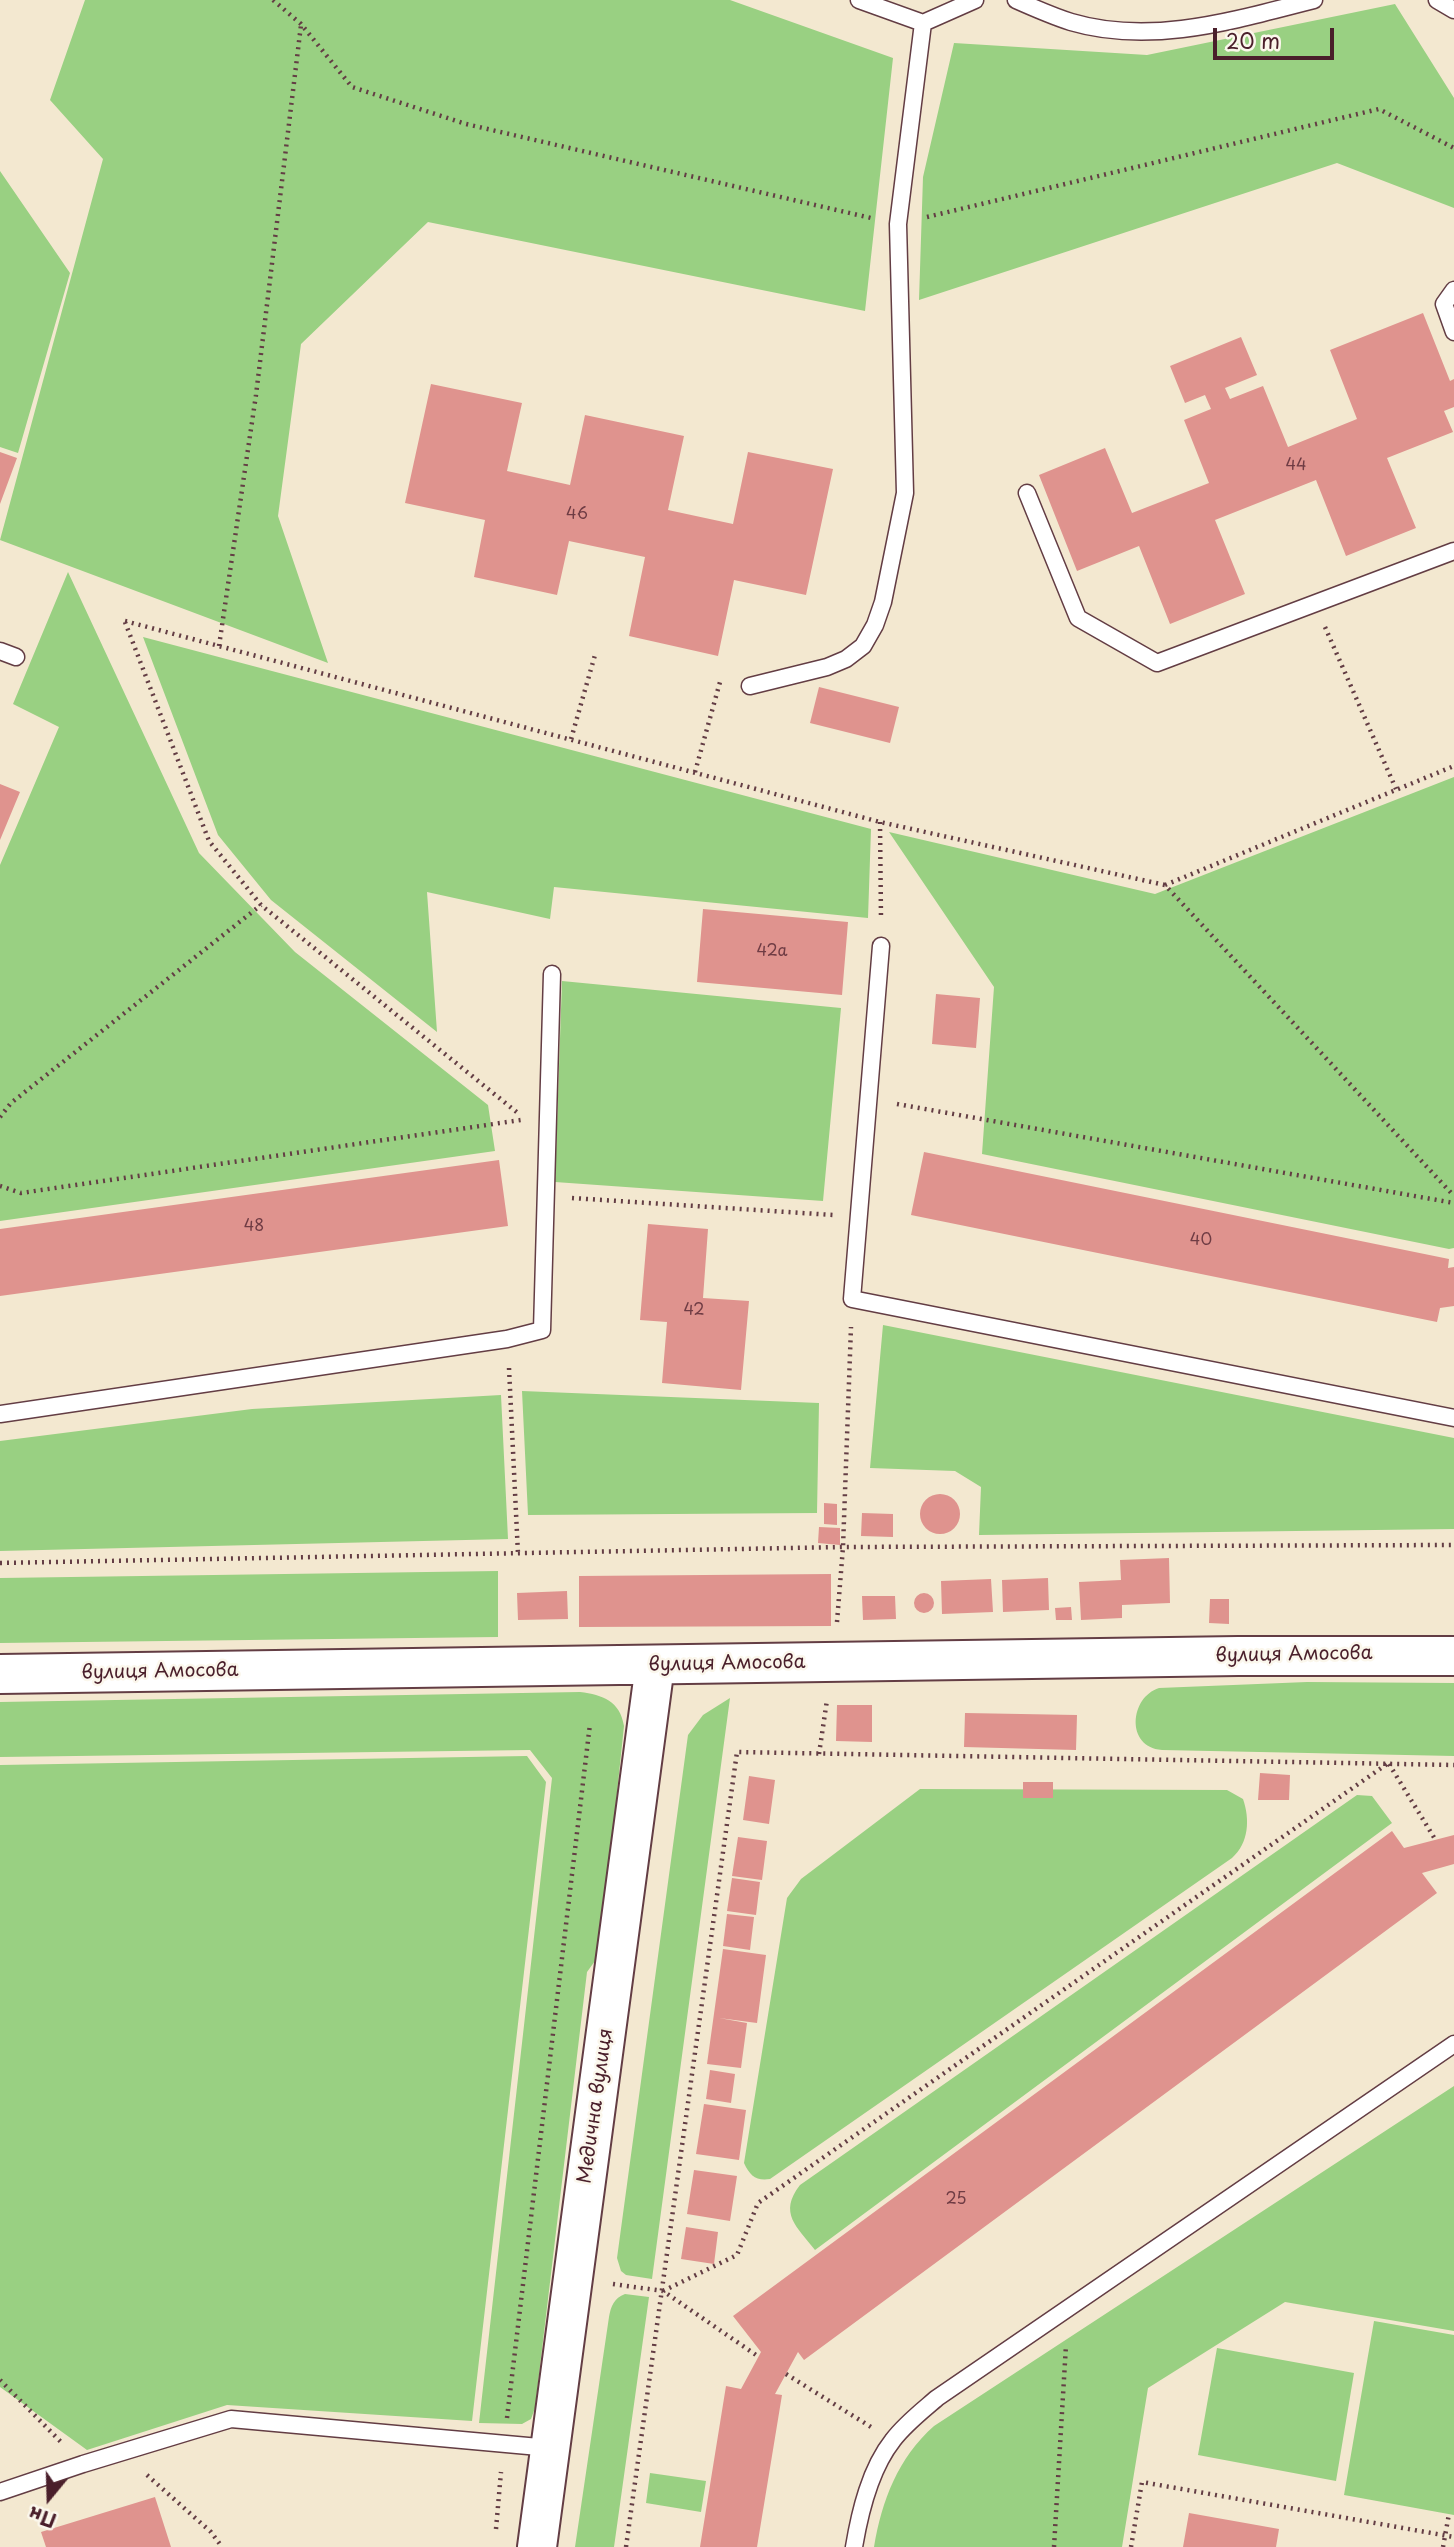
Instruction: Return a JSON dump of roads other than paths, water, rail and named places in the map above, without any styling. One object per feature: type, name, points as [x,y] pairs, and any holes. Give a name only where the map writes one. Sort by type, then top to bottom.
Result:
[{"type":"street","name":"вулиця Амосова","points":[[0,1674],[1251,1656],[1454,1656]]},
{"type":"street","name":"Медична вулиця","points":[[537,2547],[655,1665]]},
{"type":"lane","points":[[859,0],[923,23],[975,0]]},
{"type":"lane","points":[[1016,0],[1074,23],[1128,32],[1157,32],[1227,22],[1314,0]]},
{"type":"lane","points":[[1437,0],[1454,10]]},
{"type":"lane","points":[[750,686],[827,667],[846,659],[863,646],[875,625],[883,602],[905,493],[898,224],[923,23]]},
{"type":"lane","points":[[1454,290],[1444,304],[1454,332]]},
{"type":"lane","points":[[1027,494],[1078,618],[1157,663],[1454,551]]},
{"type":"lane","points":[[881,946],[852,1299],[1454,1418]]},
{"type":"lane","points":[[0,1414],[507,1339],[542,1330],[552,974]]},
{"type":"lane","points":[[854,2547],[867,2493],[878,2465],[892,2440],[937,2398],[1454,2044]]},
{"type":"lane","points":[[0,2492],[231,2419],[550,2448]]}]
